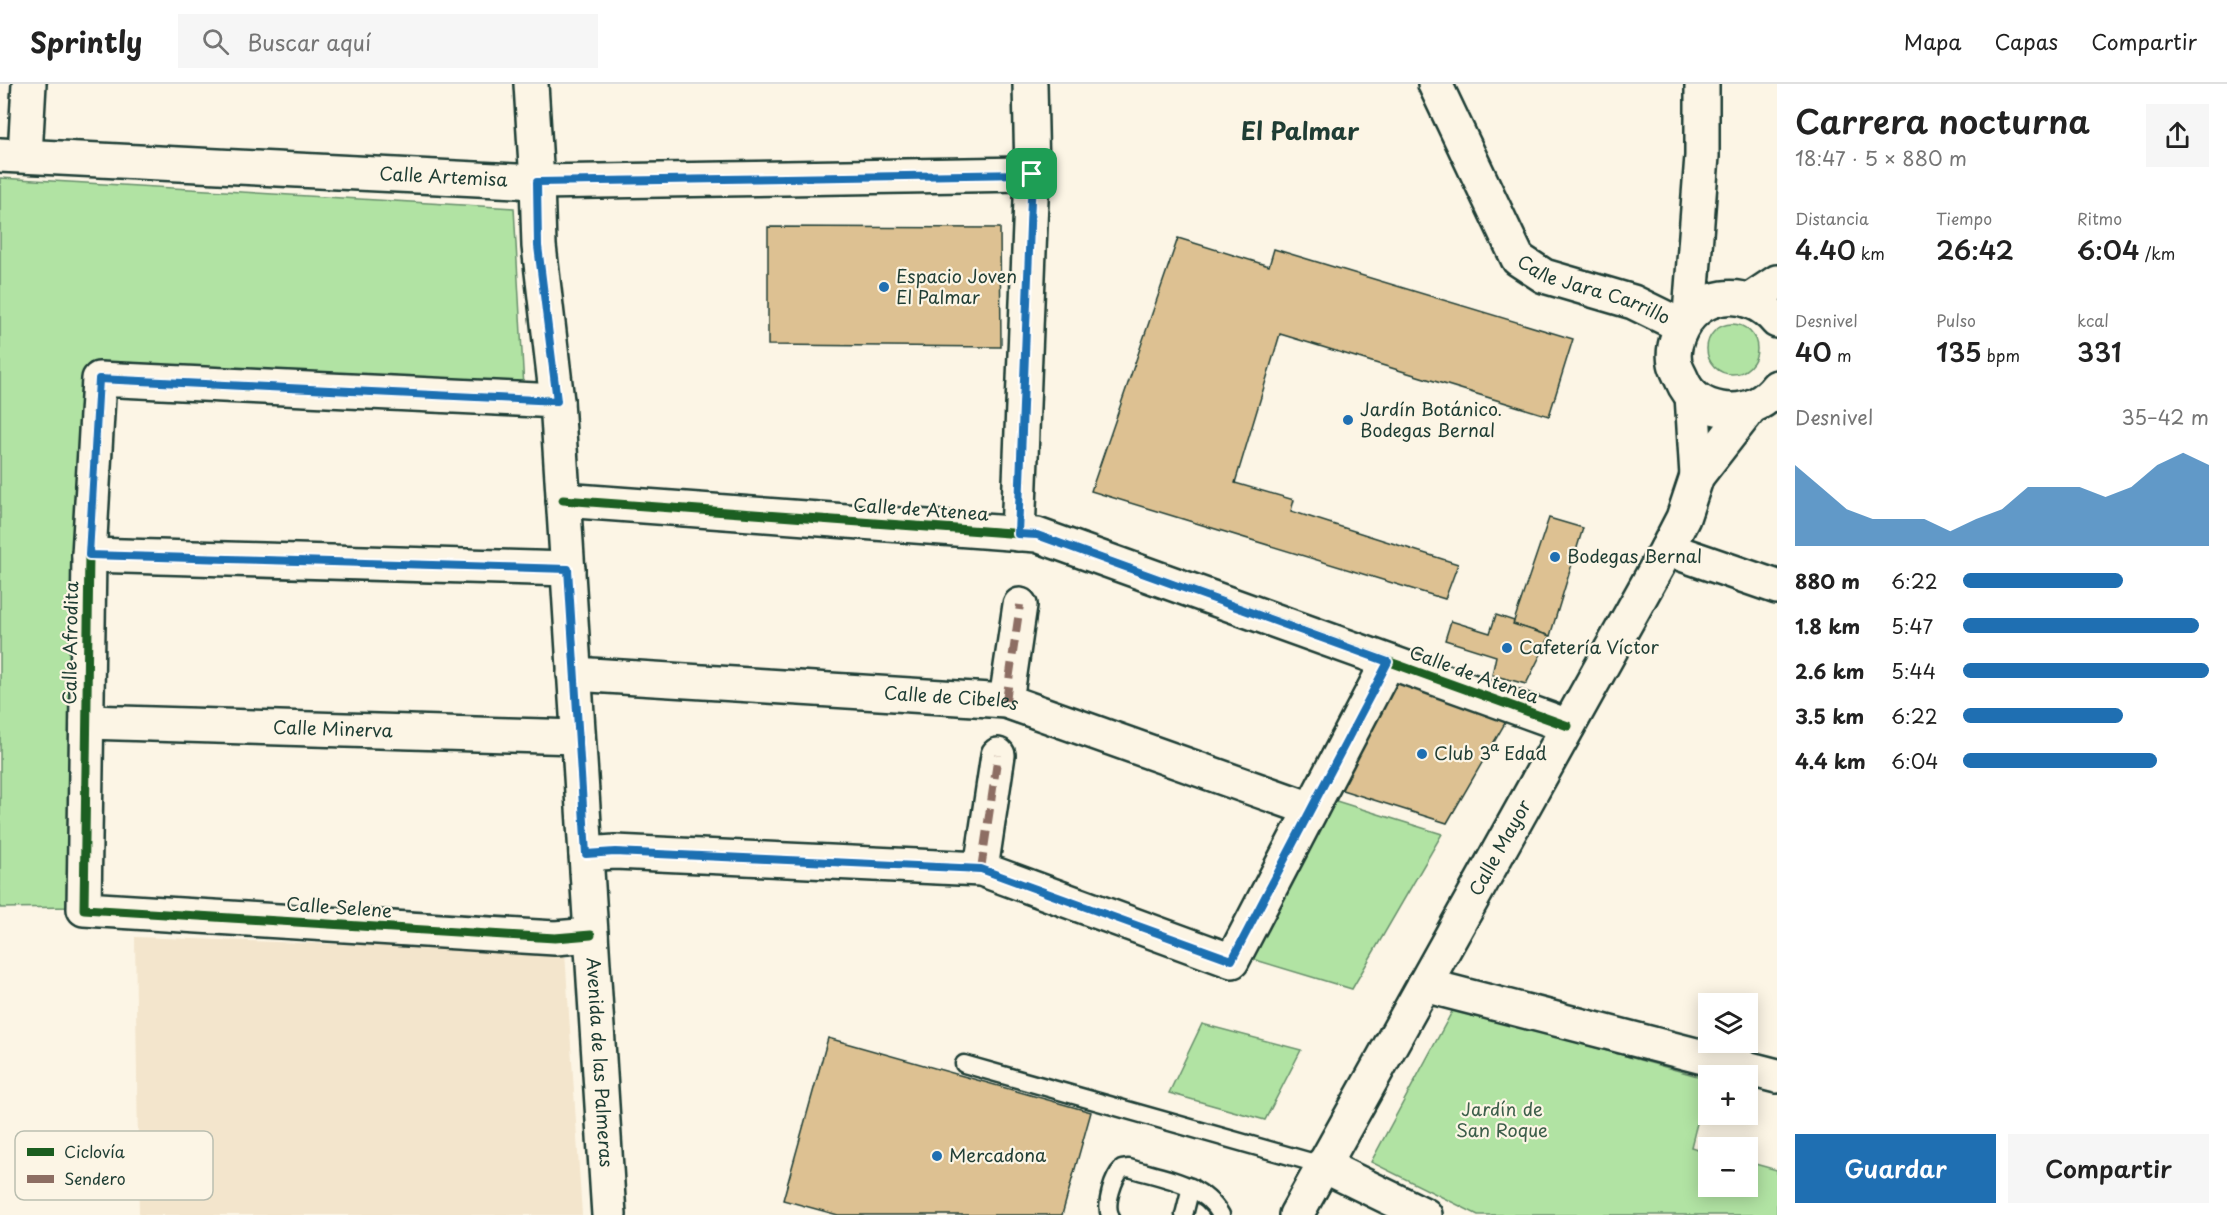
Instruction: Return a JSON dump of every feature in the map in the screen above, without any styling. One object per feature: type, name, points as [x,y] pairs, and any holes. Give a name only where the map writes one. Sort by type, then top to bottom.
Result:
[{"type":"street","points":[[13,155],[29,84]]},
{"type":"street","name":"Avenida de las Palmeras","points":[[531,84],[538,246],[557,401],[609,1215]]},
{"type":"street","points":[[1018,534],[1032,174],[1030,84]]},
{"type":"street","name":"Calle Jara Carrillo","points":[[1436,84],[1518,259],[1544,276],[1633,302],[1696,313]]},
{"type":"street","points":[[1696,313],[1693,259],[1702,156],[1702,84]]},
{"type":"street","name":"Calle Artemisa","points":[[13,155],[537,182],[1032,174]]},
{"type":"street","points":[[1750,300],[1777,282]]},
{"type":"street","points":[[1750,408],[1730,411],[1712,407],[1692,395],[1686,389],[1675,363],[1675,344],[1696,313],[1732,297],[1750,300],[1769,312],[1777,321]]},
{"type":"street","name":"Calle Afrodita","points":[[84,909],[89,555],[99,379],[557,401]]},
{"type":"street","name":"Calle Mayor","points":[[1296,1215],[1667,549],[1683,518],[1697,476],[1750,408],[1770,396],[1777,387]]},
{"type":"street","name":"Calle Mayor","points":[[1692,395],[1697,476]]},
{"type":"street","name":"Calle de Atenea","points":[[563,500],[1037,535],[1568,726]]},
{"type":"street","points":[[1667,549],[1777,587]]},
{"type":"street","points":[[89,555],[568,569]]},
{"type":"street","points":[[1006,701],[1020,605]]},
{"type":"street","points":[[586,854],[627,852],[981,869],[1232,960],[1388,662]]},
{"type":"street","name":"Calle de Cibeles","points":[[574,674],[1006,701],[1311,810]]},
{"type":"street","name":"Calle Minerva","points":[[87,722],[578,737]]},
{"type":"street","points":[[981,869],[998,755]]},
{"type":"street","name":"Calle Selene","points":[[84,909],[555,938],[591,935]]},
{"type":"street","points":[[1424,985],[1777,1076]]},
{"type":"street","points":[[1322,1165],[1425,1215]]},
{"type":"lane","points":[[964,1064],[1322,1165]]},
{"type":"lane","points":[[1110,1215],[1107,1208],[1117,1174],[1122,1169],[1129,1168],[1191,1187],[1209,1199],[1221,1215]]},
{"type":"lane","points":[[1184,1215],[1191,1187]]},
{"type":"shaded area","points":[[135,937],[565,952],[582,1215],[139,1215],[139,1200],[213,1200],[213,1131],[138,1131]]},
{"type":"green space","points":[[0,178],[514,208],[524,388],[92,367],[76,907],[0,908]]},
{"type":"green space","points":[[1732,324],[1750,331],[1757,349],[1750,367],[1732,374],[1714,367],[1707,349],[1714,331]]},
{"type":"green space","points":[[1333,800],[1442,834],[1352,989],[1249,958]]},
{"type":"green space","name":"Jardín de San Roque","points":[[1454,1008],[1698,1076],[1698,1119],[1691,1147],[1698,1149],[1698,1197],[1758,1197],[1758,1165],[1777,1170],[1777,1215],[1478,1215],[1371,1162]]},
{"type":"green space","points":[[1202,1024],[1301,1050],[1265,1120],[1169,1093]]},
{"type":"building","name":"Espacio Joven El Palmar","points":[[768,227],[1000,228],[1001,347],[768,345]]},
{"type":"building","points":[[1178,238],[1269,266],[1274,249],[1573,339],[1549,416],[1280,334],[1235,483],[1294,500],[1291,511],[1458,564],[1445,599],[1091,491]]},
{"type":"building","name":"Bodegas Bernal","points":[[1549,518],[1583,528],[1550,636],[1513,624]]},
{"type":"building","name":"Cafetería Víctor","points":[[1496,615],[1514,621],[1513,624],[1550,636],[1526,684],[1492,675],[1496,656],[1445,640],[1451,621],[1490,633]]},
{"type":"building","name":"Club 3ª Edad","points":[[1396,678],[1508,718],[1447,823],[1339,789]]},
{"type":"building","name":"Mercadona","points":[[828,1038],[1091,1112],[1062,1215],[838,1215],[783,1200]]},
{"type":"marked path","points":[[1006,701],[1020,605]]},
{"type":"marked path","points":[[981,869],[998,755]]},
{"type":"cycle path","points":[[557,401],[99,379],[89,555],[84,909],[555,938],[591,935]]},
{"type":"cycle path","points":[[563,500],[1037,535],[1568,726]]},
{"type":"place","name":"Espacio Joven El Palmar","points":[[884,287]]},
{"type":"place","name":"Jardín Botánico. Bodegas Bernal","points":[[1348,420]]},
{"type":"place","name":"Bodegas Bernal","points":[[1555,557]]},
{"type":"place","name":"Cafetería Víctor","points":[[1507,648]]},
{"type":"place","name":"Club 3ª Edad","points":[[1422,754]]},
{"type":"place","name":"Mercadona","points":[[937,1156]]},
{"type":"district","name":"El Palmar","points":[[1300,132]]},
{"type":"route","points":[[1032,174],[1018,534],[1037,535],[1388,662],[1232,960],[981,869],[615,852],[586,854],[568,569],[89,555],[99,379],[557,401],[538,246],[537,182],[1032,174]]}]
